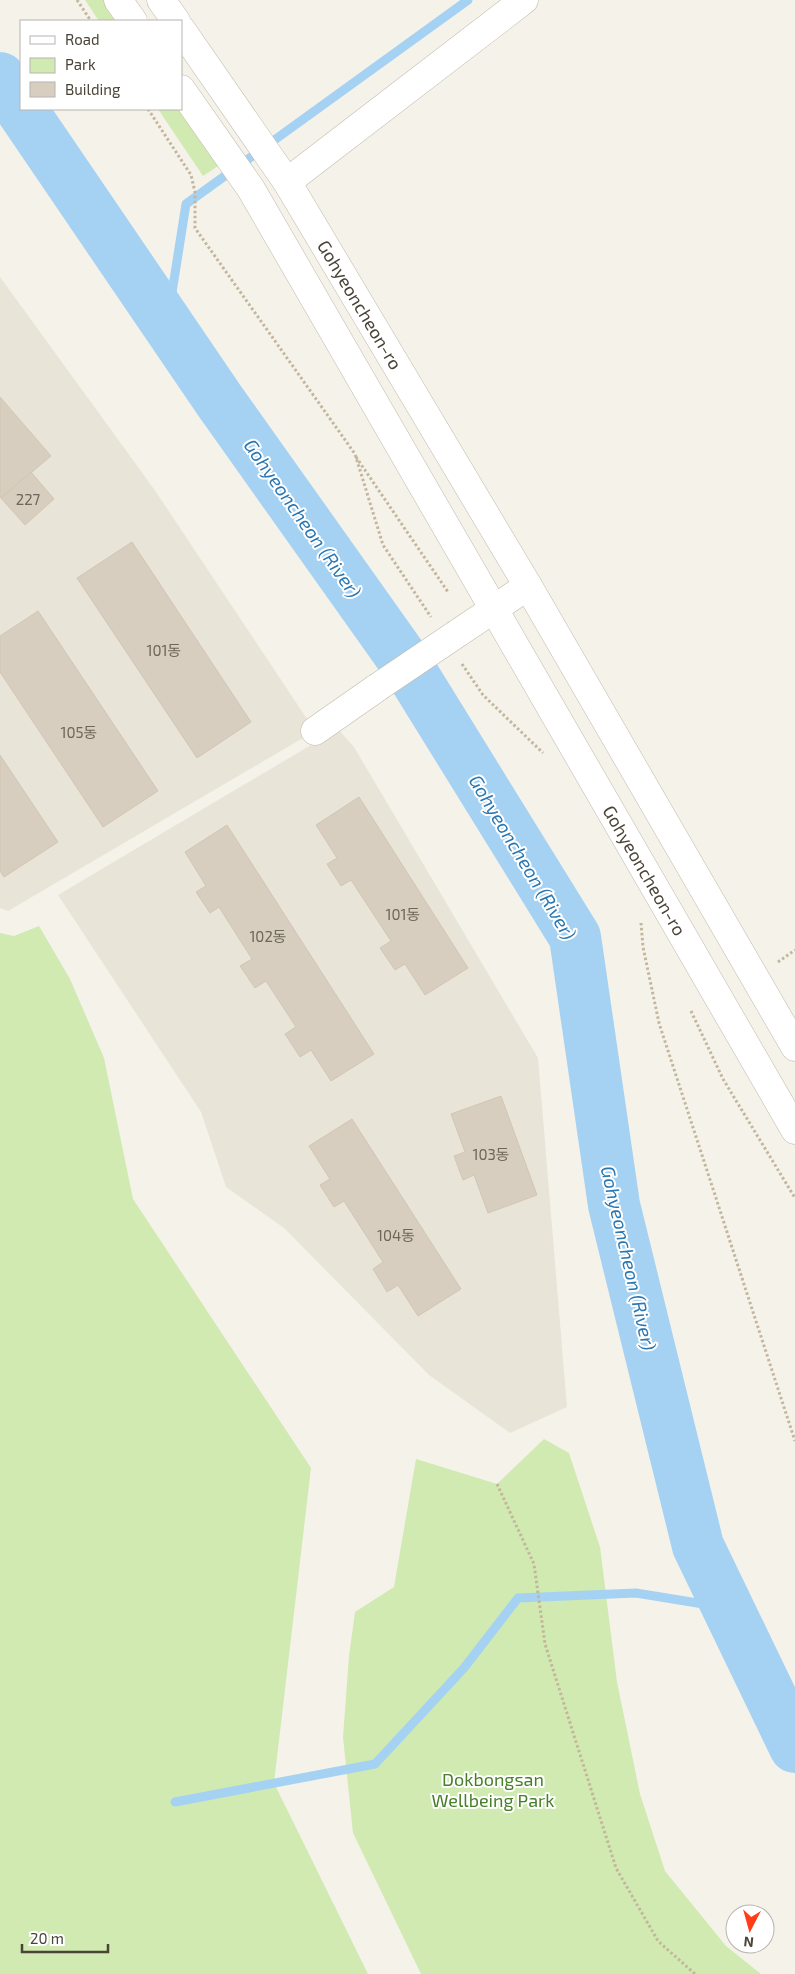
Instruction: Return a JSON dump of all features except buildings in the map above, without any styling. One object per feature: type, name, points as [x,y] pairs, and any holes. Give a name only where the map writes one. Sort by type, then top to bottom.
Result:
[{"type":"street","points":[[118,0],[133,20]]},
{"type":"street","points":[[161,0],[175,20]]},
{"type":"street","points":[[284,177],[524,0]]},
{"type":"street","name":"Gohyeoncheon-ro","points":[[182,30],[284,177],[528,586],[795,1047]]},
{"type":"street","name":"Gohyeoncheon-ro","points":[[182,89],[251,189],[495,608],[795,1130]]},
{"type":"street","points":[[315,732],[528,586]]},
{"type":"path","points":[[77,0],[90,20]]},
{"type":"path","points":[[149,110],[191,175],[195,192],[195,228],[354,454],[464,629]]},
{"type":"path","points":[[354,454],[383,545]]},
{"type":"path","points":[[641,921],[642,947],[659,1023],[795,1441]]},
{"type":"path","points":[[690,1009],[723,1079],[795,1198]]},
{"type":"path","points":[[497,1484],[534,1564],[545,1644],[616,1868],[658,1941],[695,1974]]},
{"type":"shaded area","points":[[0,277],[154,489],[315,731],[8,911],[0,908]]},
{"type":"shaded area","points":[[338,729],[354,747],[538,1058],[567,1407],[510,1433],[429,1375],[284,1228],[226,1187],[201,1112],[58,895]]},
{"type":"green space","points":[[85,0],[108,0],[122,20],[98,20]]},
{"type":"green space","points":[[159,110],[182,110],[224,162],[203,176]]},
{"type":"green space","points":[[39,926],[70,979],[104,1058],[133,1199],[311,1468],[274,1783],[368,1974],[0,1974],[0,933],[14,936]]},
{"type":"green space","name":"Dokbongsan Wellbeing Park","points":[[544,1439],[569,1453],[600,1547],[617,1682],[640,1794],[665,1871],[725,1945],[725,1954],[736,1954],[761,1974],[421,1974],[353,1833],[343,1737],[349,1656],[355,1612],[394,1587],[416,1459],[497,1484]]},
{"type":"waterway","points":[[167,324],[186,204],[468,0]]},
{"type":"waterway","name":"Gohyeoncheon (River)","points":[[0,78],[20,107]]},
{"type":"waterway","name":"Gohyeoncheon (River)","points":[[22,110],[219,400],[405,662],[575,937],[614,1205],[698,1546],[795,1747]]},
{"type":"waterway","points":[[175,1802],[375,1764],[464,1668],[518,1598],[636,1593],[728,1608]]}]
